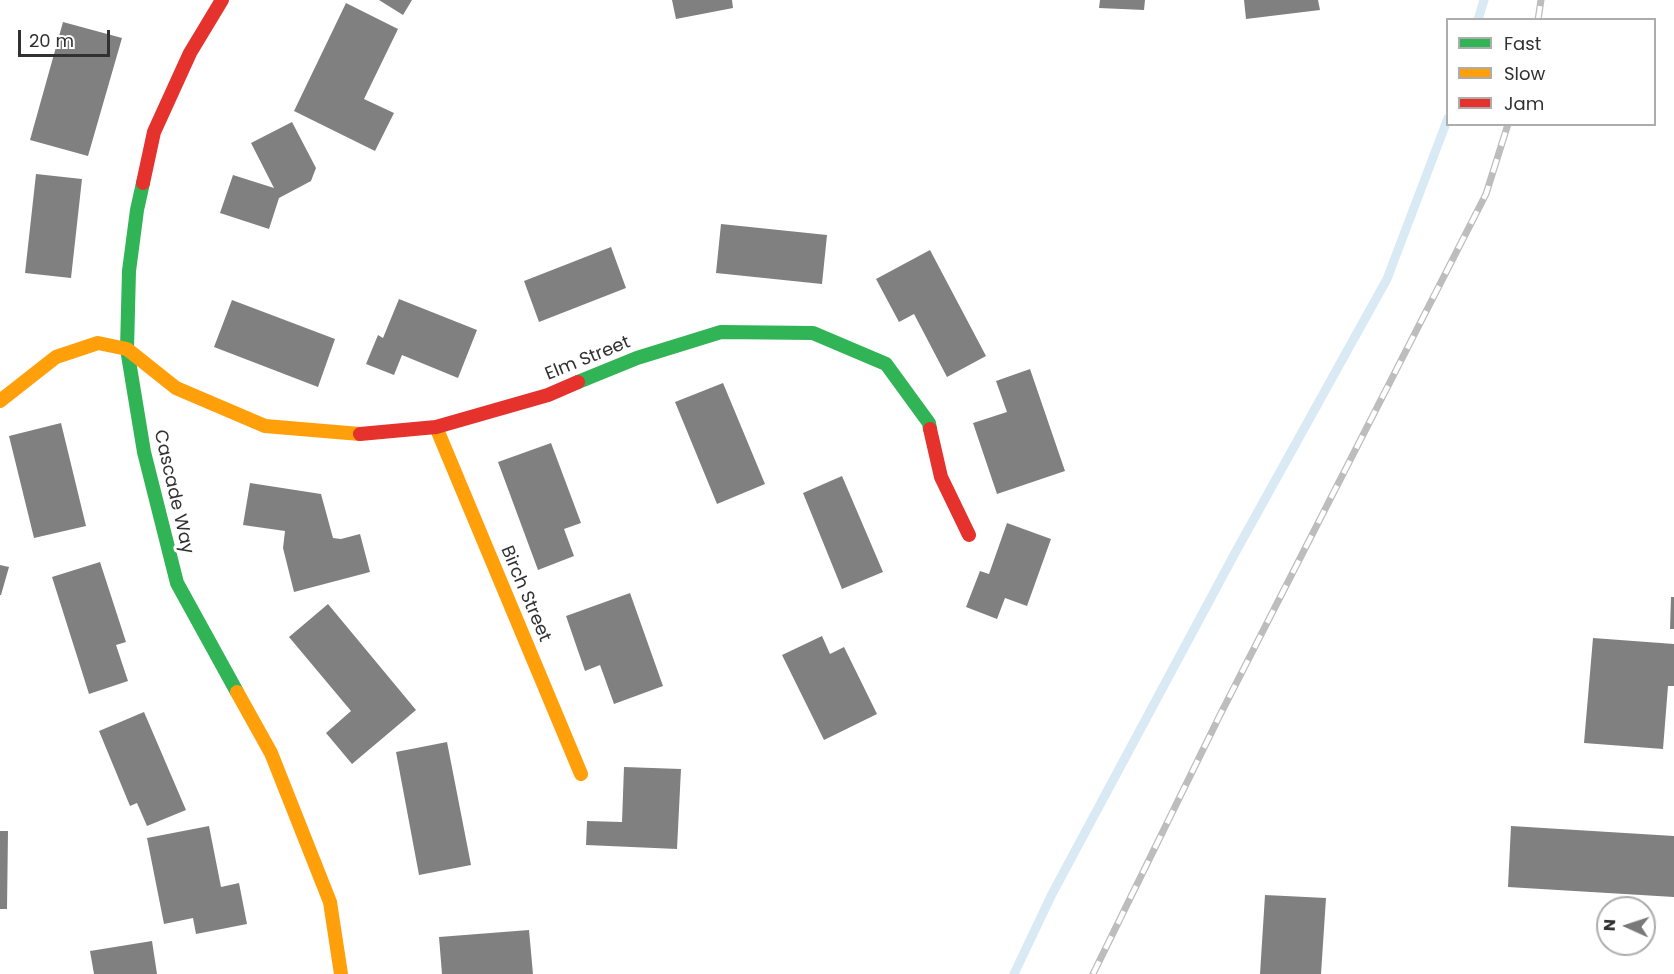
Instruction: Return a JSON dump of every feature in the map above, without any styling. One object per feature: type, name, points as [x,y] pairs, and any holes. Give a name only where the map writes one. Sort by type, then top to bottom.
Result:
[{"type":"street","name":"Cascade Way","points":[[222,0],[190,53],[154,132],[136,210],[129,271],[127,349],[144,452],[177,583],[271,753],[330,902],[341,974]]},
{"type":"street","name":"Elm Street","points":[[127,349],[176,388],[266,426],[352,435],[436,428],[548,395],[637,358],[721,332],[813,333],[886,364],[929,423],[941,477],[969,536]]},
{"type":"street","points":[[0,401],[56,357],[98,344],[127,349]]},
{"type":"street","name":"Birch Street","points":[[436,428],[581,774]]},
{"type":"building","points":[[379,0],[412,0],[403,15]]},
{"type":"building","points":[[672,0],[732,0],[733,8],[676,19]]},
{"type":"building","points":[[1100,0],[1145,0],[1144,10],[1099,8]]},
{"type":"building","points":[[1244,0],[1318,0],[1320,10],[1246,19]]},
{"type":"building","points":[[346,3],[398,29],[364,99],[394,113],[375,151],[294,111]]},
{"type":"building","points":[[63,22],[122,38],[88,156],[30,140]]},
{"type":"building","points":[[292,122],[316,168],[311,181],[279,198],[269,229],[220,213],[233,175],[274,188],[251,143]]},
{"type":"building","points":[[36,174],[82,179],[71,278],[25,273]]},
{"type":"building","points":[[721,224],[827,235],[822,284],[716,273]]},
{"type":"building","points":[[611,247],[626,288],[539,322],[524,281]]},
{"type":"building","points":[[930,250],[986,356],[947,377],[914,314],[899,322],[876,279]]},
{"type":"building","points":[[399,299],[477,330],[458,378],[402,355],[394,375],[366,364],[378,335],[383,338]]},
{"type":"building","points":[[232,300],[335,339],[318,387],[214,347]]},
{"type":"building","points":[[1030,369],[1065,471],[997,494],[973,423],[1007,412],[996,381]]},
{"type":"building","points":[[723,383],[765,484],[717,504],[675,402]]},
{"type":"building","points":[[61,423],[86,526],[34,538],[9,436]]},
{"type":"building","points":[[551,443],[581,523],[564,529],[574,556],[538,570],[498,462]]},
{"type":"building","points":[[842,476],[883,572],[842,589],[803,493]]},
{"type":"building","points":[[250,483],[321,494],[333,538],[341,539],[360,534],[370,572],[294,592],[283,548],[285,531],[243,525]]},
{"type":"building","points":[[1007,523],[1051,539],[1027,606],[1005,598],[997,619],[966,607],[980,571],[989,574]]},
{"type":"building","points":[[100,562],[126,642],[116,645],[128,681],[89,694],[52,577]]},
{"type":"building","points":[[0,565],[9,567],[1,595],[0,595]]},
{"type":"building","points":[[630,593],[663,686],[614,704],[600,665],[585,671],[566,616]]},
{"type":"building","points":[[1671,597],[1674,597],[1674,629],[1670,629]]},
{"type":"building","points":[[328,604],[416,710],[352,764],[326,733],[351,711],[289,637]]},
{"type":"building","points":[[822,636],[830,654],[844,647],[877,714],[824,740],[782,655]]},
{"type":"building","points":[[1593,638],[1674,644],[1674,686],[1668,686],[1663,749],[1584,743]]},
{"type":"building","points":[[144,712],[186,810],[147,826],[137,803],[130,806],[99,731]]},
{"type":"building","points":[[447,742],[471,865],[419,875],[396,752]]},
{"type":"building","points":[[624,767],[681,769],[677,849],[586,845],[587,821],[622,822]]},
{"type":"building","points":[[209,826],[221,887],[239,883],[247,924],[196,934],[193,918],[164,924],[147,838]]},
{"type":"building","points":[[1511,826],[1674,836],[1674,897],[1508,887]]},
{"type":"building","points":[[0,831],[8,831],[7,909],[0,909]]},
{"type":"building","points":[[1265,895],[1326,898],[1321,974],[1260,974]]},
{"type":"building","points":[[529,930],[533,974],[442,974],[439,937]]},
{"type":"building","points":[[152,941],[157,974],[94,974],[90,951]]},
{"type":"waterway","points":[[1479,18],[1484,0]]},
{"type":"waterway","points":[[1014,974],[1052,894],[1235,553],[1387,279],[1446,123]]},
{"type":"railway","points":[[1538,18],[1541,0]]},
{"type":"railway","points":[[1093,974],[1220,715],[1486,194],[1507,126]]},
{"type":"traffic: fast","points":[[143,183],[129,271],[127,349],[144,452],[177,583],[237,692]]},
{"type":"traffic: fast","points":[[578,382],[637,358],[721,332],[813,333],[886,364],[929,423],[930,429]]},
{"type":"traffic: slow","points":[[0,401],[56,357],[98,343],[127,349],[176,388],[265,426],[360,434]]},
{"type":"traffic: slow","points":[[436,427],[581,774]]},
{"type":"traffic: slow","points":[[237,692],[271,753],[330,902],[341,974]]},
{"type":"traffic: jam","points":[[143,183],[154,132],[190,53],[222,0]]},
{"type":"traffic: jam","points":[[360,434],[436,427],[548,395],[578,382]]},
{"type":"traffic: jam","points":[[930,429],[941,477],[969,535]]}]
